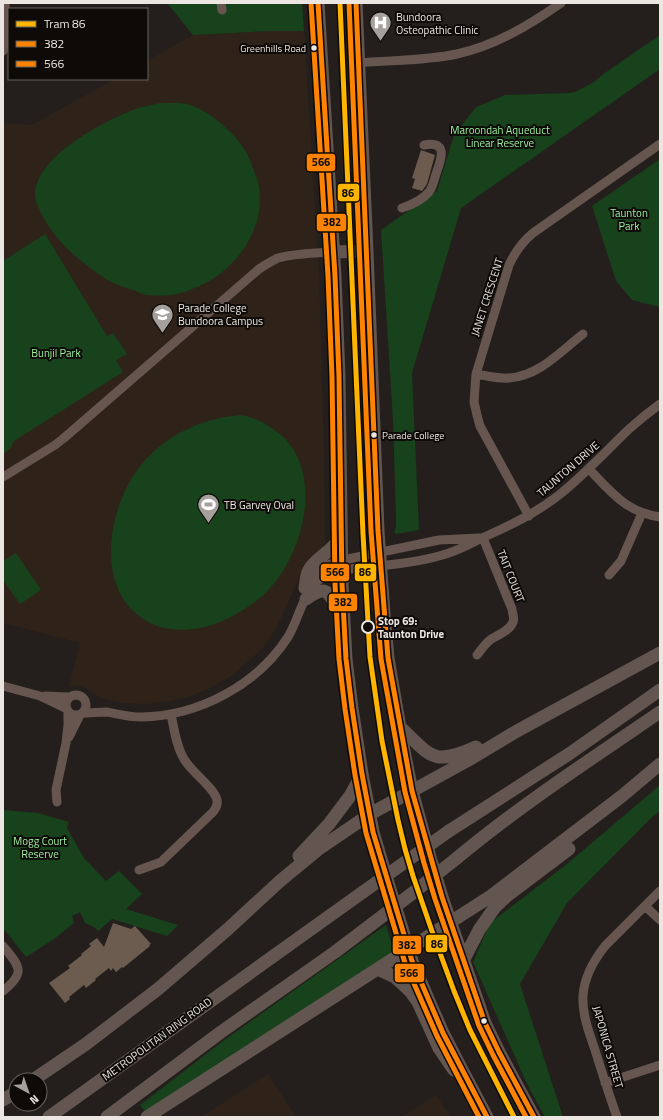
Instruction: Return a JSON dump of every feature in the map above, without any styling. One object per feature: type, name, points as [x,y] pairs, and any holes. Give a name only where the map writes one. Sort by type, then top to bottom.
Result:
[{"type":"highway","points":[[318,3],[333,252],[340,404],[343,613],[351,703],[373,832],[388,886],[414,965],[429,1002],[478,1102],[487,1117]]},
{"type":"highway","points":[[356,3],[379,553],[388,658],[399,726],[418,788],[430,861],[455,920],[463,960],[479,1006],[493,1039],[534,1117]]},
{"type":"highway","points":[[333,252],[367,251]]},
{"type":"highway","points":[[341,536],[338,542],[316,561],[309,570],[305,594],[324,590],[330,595],[343,613]]},
{"type":"highway","points":[[45,1072],[86,1044],[152,993],[228,929],[280,881],[320,848],[358,822],[472,758],[517,730],[660,653]]},
{"type":"highway","name":"METROPOLITAN RING ROAD","points":[[49,1117],[449,831],[569,754],[660,690]]},
{"type":"highway","points":[[107,1117],[221,1032],[335,952],[414,892],[485,835],[660,712]]},
{"type":"highway","points":[[399,726],[430,755],[441,758],[452,756],[476,747],[495,737],[517,730]]},
{"type":"highway","points":[[148,1117],[491,896],[622,796],[660,764]]},
{"type":"highway","points":[[228,929],[329,824],[350,796],[362,774]]},
{"type":"highway","points":[[463,960],[478,930],[495,907],[583,838],[622,796]]},
{"type":"highway","points":[[378,969],[395,977],[410,991],[418,1002],[452,1069],[478,1102]]},
{"type":"street","points":[[5,3],[5,47]]},
{"type":"street","points":[[358,63],[436,58],[478,48],[519,31],[561,3]]},
{"type":"street","name":"JANET CRESCENT","points":[[528,516],[480,426],[474,402],[476,374],[509,265],[513,256],[525,240],[533,233],[660,144]]},
{"type":"street","points":[[402,208],[421,199],[430,190],[441,158],[441,151],[436,145],[424,145]]},
{"type":"street","points":[[3,476],[64,438],[259,269],[269,262],[291,255],[333,252]]},
{"type":"street","points":[[476,374],[497,378],[509,378],[529,373],[547,362],[583,334]]},
{"type":"street","name":"TAUNTON DRIVE","points":[[342,566],[380,566],[448,553],[466,547],[528,516],[560,494],[589,469],[629,429],[660,404]]},
{"type":"street","points":[[589,469],[628,506],[642,513],[660,517]]},
{"type":"street","points":[[609,575],[621,561],[642,513]]},
{"type":"street","name":"TAUNTON DRIVE","points":[[342,566],[358,556],[439,540],[483,538]]},
{"type":"street","name":"TAIT COURT","points":[[477,654],[492,639],[511,626],[514,619],[512,609],[483,538]]},
{"type":"street","points":[[40,696],[68,710],[74,715],[106,712],[140,717],[171,714],[205,704],[235,688],[273,658],[289,635],[305,594],[321,579],[342,566]]},
{"type":"street","points":[[3,686],[40,696],[69,698],[78,695],[85,701],[106,712]]},
{"type":"street","points":[[57,802],[56,790],[66,743],[68,725],[68,710],[66,703],[69,698]]},
{"type":"street","points":[[66,743],[86,707],[85,701]]},
{"type":"street","points":[[139,870],[161,862],[213,812],[217,804],[217,799],[213,792],[190,768],[184,759],[171,714]]},
{"type":"street","name":"JAPONICA STREET","points":[[617,1117],[585,1016],[583,995],[586,981],[597,956],[605,946],[660,891]]},
{"type":"street","points":[[645,906],[660,920]]},
{"type":"street","points":[[3,946],[18,966],[19,972],[14,982],[3,991]]},
{"type":"street","points":[[605,1083],[660,1065]]},
{"type":"shaded area","name":"Parade College Bundoora Campus","points":[[269,31],[304,31],[319,276],[325,540],[323,547],[314,554],[304,567],[276,629],[262,649],[231,676],[210,688],[191,696],[171,701],[146,704],[124,703],[101,698],[81,685],[69,687],[80,643],[3,623],[3,123],[32,125],[113,80],[148,80],[148,60],[193,35]]},
{"type":"shaded area","points":[[268,1074],[296,1117],[201,1117]]},
{"type":"shaded area","points":[[436,1095],[451,1117],[402,1117]]},
{"type":"green space","points":[[167,3],[302,3],[304,31],[269,31],[193,35]]},
{"type":"green space","name":"Maroondah Aqueduct Linear Reserve","points":[[660,35],[660,69],[461,208],[412,373],[419,530],[396,534],[394,532],[396,527],[396,518],[393,420],[381,230],[437,191],[454,135],[476,107],[505,95],[570,93],[577,91],[594,82]]},
{"type":"green space","points":[[160,103],[183,103],[198,108],[215,118],[238,140],[247,154],[257,179],[260,203],[257,220],[252,235],[244,249],[233,262],[221,273],[192,289],[181,293],[159,296],[146,295],[109,281],[80,260],[52,231],[40,211],[35,195],[38,181],[47,167],[59,153],[74,141],[108,121],[138,108]]},
{"type":"green space","name":"Taunton Park","points":[[660,159],[660,307],[632,300],[616,281],[592,206]]},
{"type":"green space","name":"Bunjil Park","points":[[45,234],[107,336],[113,333],[127,354],[116,360],[123,372],[14,441],[10,449],[3,454],[3,261]]},
{"type":"green space","name":"TB Garvey Oval","points":[[241,415],[258,420],[273,429],[289,444],[300,462],[305,483],[305,506],[301,528],[294,550],[284,570],[271,587],[253,603],[232,616],[218,623],[195,629],[178,630],[155,625],[135,612],[121,595],[113,574],[111,551],[113,527],[120,504],[130,482],[142,464],[163,444],[174,436],[200,424]]},
{"type":"green space","points":[[16,553],[41,590],[20,604],[3,580],[3,561]]},
{"type":"green space","points":[[660,785],[660,811],[652,817],[567,903],[520,984],[563,1117],[545,1117],[528,1086],[473,962],[490,923],[567,864]]},
{"type":"green space","name":"Mogg Court Reserve","points":[[3,810],[38,813],[69,822],[67,828],[84,858],[106,881],[119,871],[142,894],[126,909],[178,925],[167,936],[112,919],[98,931],[94,927],[85,923],[80,912],[72,916],[74,923],[54,939],[26,957],[3,928]]},
{"type":"green space","points":[[386,925],[394,952],[145,1112],[140,1105],[223,1041]]},
{"type":"building","points":[[421,150],[435,155],[427,184],[422,191],[412,188],[415,179],[412,178]]},
{"type":"building","points":[[113,923],[131,929],[135,926],[151,944],[149,945],[150,946],[116,972],[113,968],[111,971],[109,968],[86,988],[84,985],[69,997],[70,999],[65,1003],[49,983],[70,968],[68,966],[82,955],[81,954],[91,946],[89,944],[97,938],[104,947]]},
{"type":"tram line","name":"86","points":[[340,3],[363,534],[370,657],[382,741],[405,849],[433,934],[470,1030],[514,1117]]},
{"type":"transit line","name":"566","points":[[311,3],[328,276],[332,377],[335,584],[339,659],[345,709],[366,833],[405,963],[437,1036],[479,1117]]},
{"type":"transit line","name":"382","points":[[318,3],[335,276],[339,377],[342,584],[346,659],[362,774],[373,832],[412,961],[443,1033],[487,1117]]},
{"type":"transit line","name":"566","points":[[349,3],[371,531],[381,659],[405,792],[435,899],[479,1026],[526,1117]]},
{"type":"transit line","name":"382","points":[[356,3],[378,531],[388,658],[412,791],[442,897],[485,1023],[534,1117]]},
{"type":"place","name":"Bundoora Osteopathic Clinic","points":[[380,42]]},
{"type":"place","name":"Greenhills Road","points":[[314,48]]},
{"type":"place","name":"Parade College Bundoora Campus","points":[[162,334]]},
{"type":"place","name":"Parade College","points":[[374,435]]},
{"type":"place","name":"TB Garvey Oval","points":[[208,524]]},
{"type":"place","name":"Stop 69: Taunton Drive","points":[[368,627]]}]
